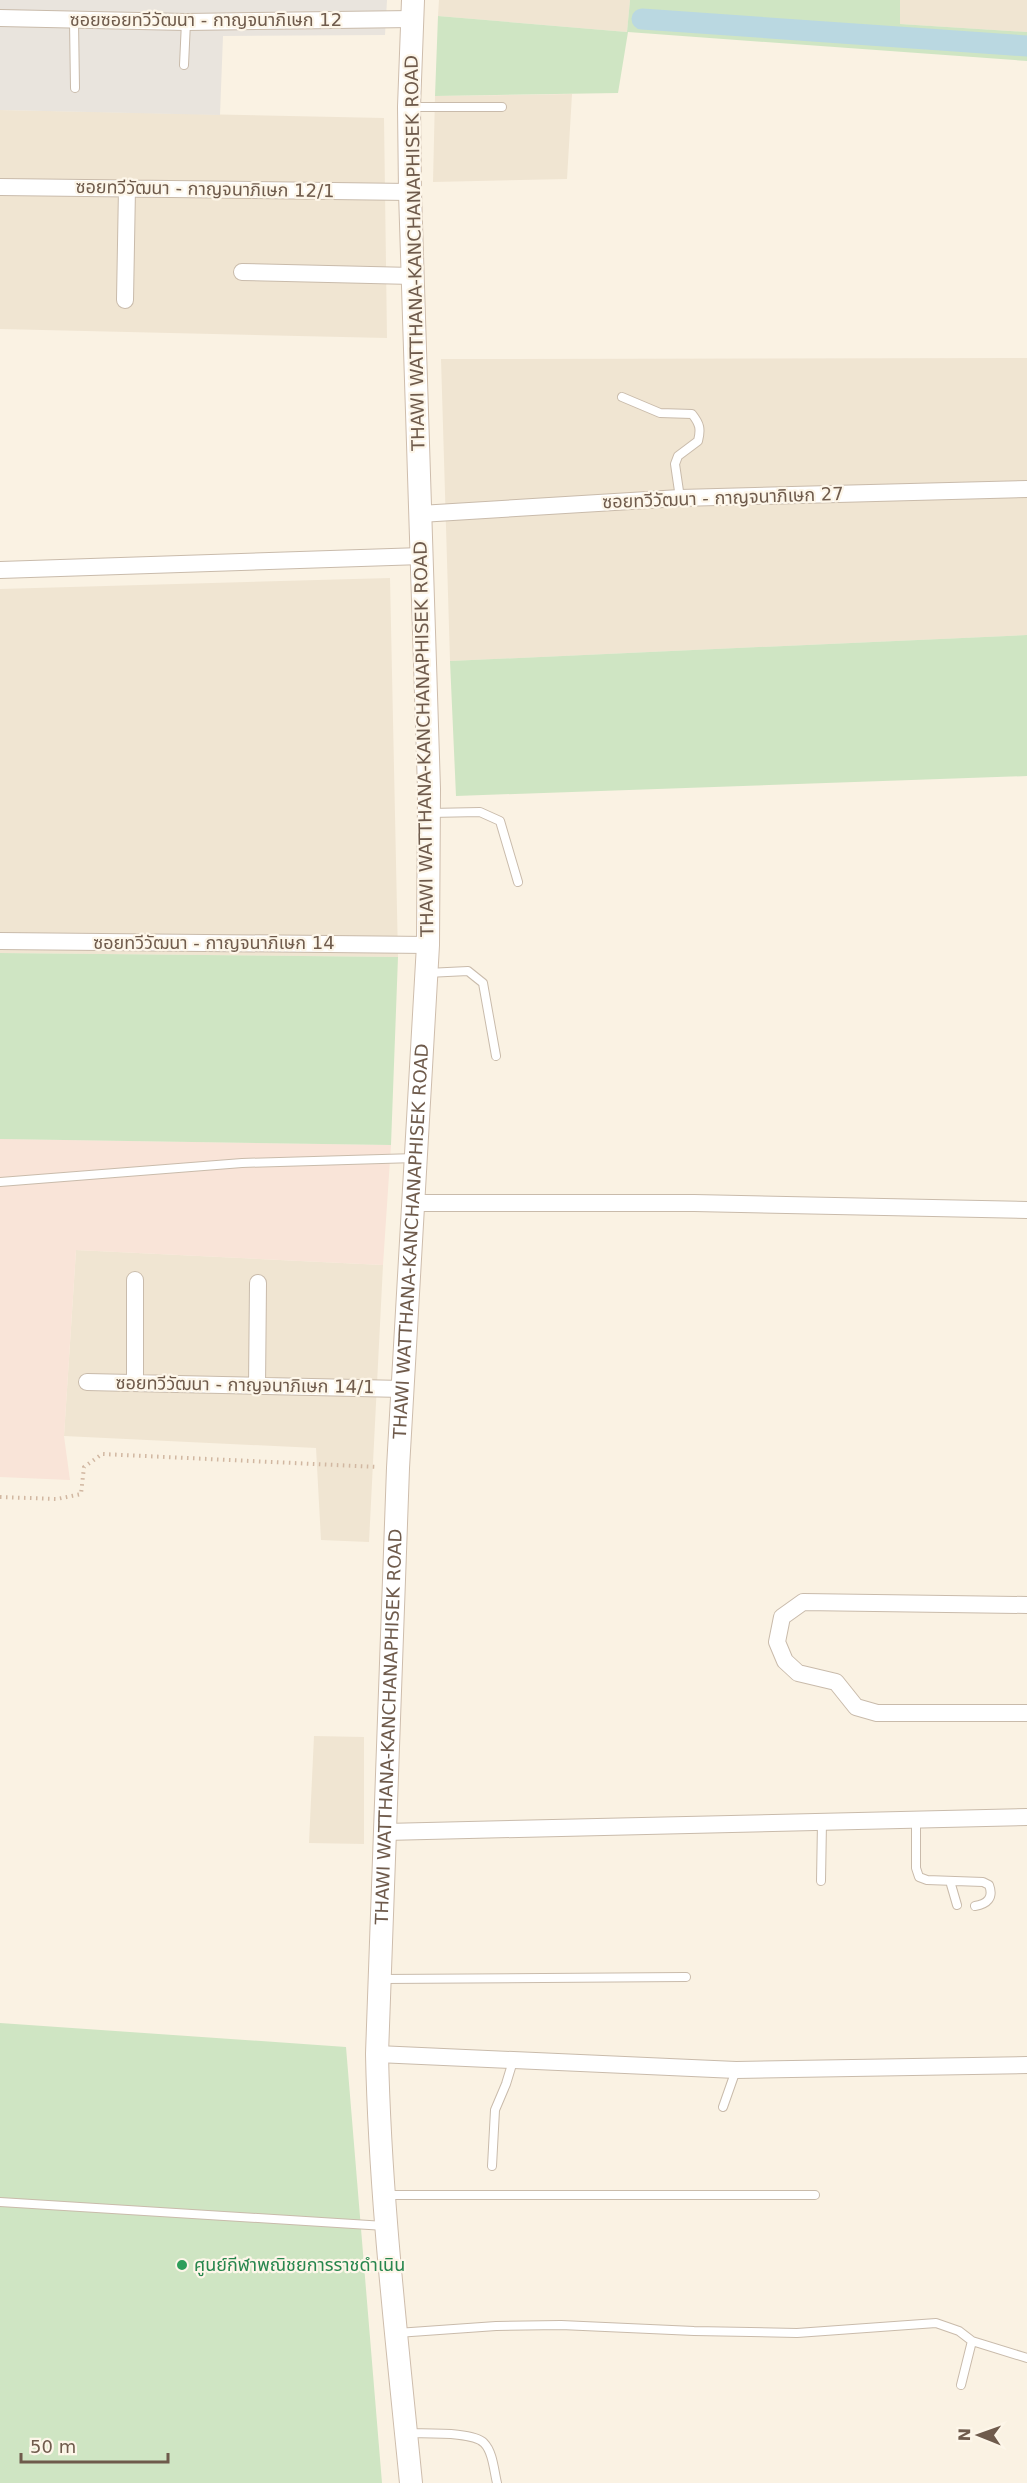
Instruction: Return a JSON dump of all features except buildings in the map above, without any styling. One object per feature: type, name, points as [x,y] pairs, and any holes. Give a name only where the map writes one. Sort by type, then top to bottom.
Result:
[{"type":"street","name":"ซอยซอยทวีวัฒนา - กาญจนาภิเษก 12","points":[[0,18],[186,22],[413,10]]},
{"type":"street","name":"THAWI WATTHANA-KANCHANAPHISEK ROAD","points":[[411,2483],[385,2226],[377,2054],[398,1468],[428,945],[429,813],[410,192],[413,10]]},
{"type":"street","name":"ซอยทวีวัฒนา - กาญจนาภิเษก 12/1","points":[[0,187],[410,192]]},
{"type":"street","points":[[125,300],[127,189]]},
{"type":"street","points":[[242,272],[413,276]]},
{"type":"street","name":"ซอยทวีวัฒนา - กาญจนาภิเษก 27","points":[[420,514],[680,498],[1027,489]]},
{"type":"street","points":[[0,570],[422,556]]},
{"type":"street","name":"ซอยทวีวัฒนา - กาญจนาภิเษก 14","points":[[0,941],[428,945]]},
{"type":"street","points":[[415,1203],[694,1203],[1027,1210]]},
{"type":"street","points":[[135,1280],[135,1383]]},
{"type":"street","points":[[257,1386],[258,1283]]},
{"type":"street","name":"ซอยทวีวัฒนา - กาญจนาภิเษก 14/1","points":[[87,1382],[403,1389]]},
{"type":"street","points":[[1027,1605],[804,1602],[782,1617],[777,1642],[785,1661],[798,1673],[836,1682],[856,1707],[877,1713],[1027,1713]]},
{"type":"street","points":[[385,1832],[1027,1817]]},
{"type":"street","points":[[377,2054],[736,2070],[1027,2065]]},
{"type":"lane","points":[[74,21],[75,88]]},
{"type":"lane","points":[[184,65],[186,22]]},
{"type":"lane","points":[[410,107],[502,107]]},
{"type":"lane","points":[[622,397],[660,413],[692,414],[698,422],[700,430],[698,441],[678,456],[675,464],[680,498]]},
{"type":"lane","points":[[429,813],[480,812],[500,821],[518,882]]},
{"type":"lane","points":[[426,973],[468,972],[483,983],[496,1056]]},
{"type":"lane","points":[[0,1182],[242,1163],[417,1158]]},
{"type":"lane","points":[[916,1820],[916,1868],[919,1877],[927,1880],[983,1882],[989,1885],[992,1892],[990,1900],[975,1906]]},
{"type":"lane","points":[[821,1881],[822,1822]]},
{"type":"lane","points":[[950,1881],[957,1905]]},
{"type":"lane","points":[[378,1979],[686,1977]]},
{"type":"lane","points":[[492,2166],[495,2110],[513,2061]]},
{"type":"lane","points":[[723,2107],[736,2070]]},
{"type":"lane","points":[[383,2195],[815,2195]]},
{"type":"lane","points":[[0,2202],[385,2226]]},
{"type":"lane","points":[[396,2332],[561,2325],[796,2333],[936,2323],[959,2331],[972,2341],[1027,2358]]},
{"type":"lane","points":[[961,2385],[972,2341]]},
{"type":"lane","points":[[406,2433],[474,2437],[484,2443],[489,2451],[497,2483]]},
{"type":"path","points":[[0,1497],[57,1499],[81,1494],[84,1467],[102,1454],[398,1468]]},
{"type":"shaded area","points":[[0,0],[387,0],[385,35],[223,36],[220,115],[0,110]]},
{"type":"shaded area","points":[[439,0],[630,0],[627,32],[438,16]]},
{"type":"shaded area","points":[[900,0],[1027,0],[1027,32],[899,24]]},
{"type":"shaded area","points":[[572,94],[567,179],[433,182],[435,96]]},
{"type":"shaded area","points":[[0,110],[384,118],[387,338],[0,329]]},
{"type":"shaded area","points":[[1027,358],[1027,635],[450,661],[441,359]]},
{"type":"shaded area","points":[[390,578],[398,957],[0,953],[0,589]]},
{"type":"shaded area","points":[[0,1139],[391,1145],[383,1265],[76,1250],[64,1436],[70,1480],[0,1477]]},
{"type":"shaded area","points":[[76,1250],[383,1265],[369,1542],[321,1540],[316,1448],[64,1436]]},
{"type":"shaded area","points":[[314,1736],[364,1737],[364,1844],[309,1843]]},
{"type":"green space","points":[[630,0],[900,0],[900,24],[1027,32],[1027,61],[628,32],[618,93],[435,96],[438,16],[627,32]]},
{"type":"green space","points":[[1027,635],[1027,776],[456,796],[450,661]]},
{"type":"green space","points":[[0,953],[398,957],[391,1145],[0,1139]]},
{"type":"green space","name":"ศูนย์กีฬาพณิชยการราชดำเนิน","points":[[0,2023],[346,2047],[382,2483],[0,2483]]},
{"type":"waterway","points":[[642,19],[1027,46]]},
{"type":"place","name":"ศูนย์กีฬาพณิชยการราชดำเนิน","points":[[182,2265]]}]
